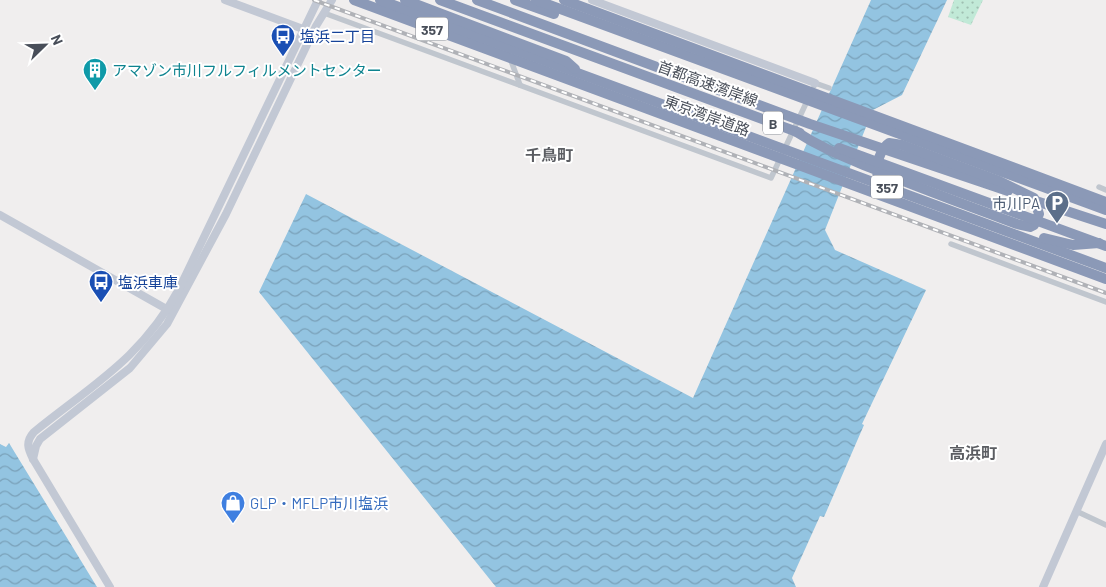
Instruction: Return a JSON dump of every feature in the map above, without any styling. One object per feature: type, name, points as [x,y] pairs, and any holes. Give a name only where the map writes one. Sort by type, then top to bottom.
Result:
[{"type":"highway","name":"東京湾岸道路","points":[[354,0],[510,58],[756,139],[1106,268]]},
{"type":"highway","name":"357","points":[[380,0],[500,40]]},
{"type":"highway","points":[[405,0],[500,40]]},
{"type":"highway","name":"首都高速湾岸線","points":[[440,0],[1103,245]]},
{"type":"highway","name":"首都高速湾岸線","points":[[477,0],[855,140],[1106,224]]},
{"type":"highway","points":[[515,0],[557,15],[663,47],[693,52],[1036,174],[1106,202]]},
{"type":"highway","points":[[536,0],[663,47]]},
{"type":"highway","points":[[564,0],[693,52],[806,101],[1106,210]]},
{"type":"highway","name":"東京湾岸道路","points":[[500,40],[566,61],[578,72],[667,111],[898,202],[1106,279]]},
{"type":"highway","points":[[806,101],[826,103],[939,140]]},
{"type":"highway","points":[[795,132],[821,148],[897,180],[1017,224],[1030,227],[1034,225],[1039,214],[1034,198],[999,181],[902,145],[889,143],[883,148],[877,172],[879,176],[1054,242],[1073,245],[1103,245]]},
{"type":"highway","points":[[756,139],[800,161],[898,202]]},
{"type":"street","points":[[225,0],[304,29]]},
{"type":"street","points":[[33,459],[38,442],[130,368],[160,333],[202,250],[217,210],[318,0]]},
{"type":"street","points":[[202,250],[226,214],[291,77],[332,0]]},
{"type":"street","points":[[592,0],[829,88]]},
{"type":"street","points":[[324,13],[771,178],[815,83]]},
{"type":"street","points":[[510,58],[520,85]]},
{"type":"street","points":[[283,73],[291,77]]},
{"type":"street","points":[[257,126],[266,130]]},
{"type":"street","points":[[1099,187],[1106,190]]},
{"type":"street","points":[[217,210],[226,214]]},
{"type":"street","points":[[0,215],[170,311]]},
{"type":"street","points":[[951,244],[1106,302]]},
{"type":"street","points":[[110,587],[33,459],[28,446],[28,439],[48,421],[124,363],[170,311]]},
{"type":"street","points":[[48,421],[54,428]]},
{"type":"street","points":[[1042,587],[1106,444]]},
{"type":"street","points":[[1076,511],[1106,526]]},
{"type":"green space","points":[[954,0],[983,0],[971,25],[948,17]]},
{"type":"water","points":[[871,0],[947,0],[902,95],[869,112],[866,127],[825,230],[835,250],[926,290],[862,424],[864,425],[824,517],[820,516],[792,578],[796,587],[496,587],[259,292],[306,194],[693,398]]},
{"type":"water","points":[[9,443],[97,587],[0,587],[0,444],[6,447]]},
{"type":"railway","points":[[314,0],[1106,293]]},
{"type":"place","name":"塩浜二丁目","points":[[283,57]]},
{"type":"place","name":"アマゾン市川フルフィルメントセンター","points":[[95,91]]},
{"type":"place","name":"市川PA","points":[[1057,224]]},
{"type":"place","name":"塩浜車庫","points":[[101,303]]},
{"type":"place","name":"GLP・MFLP市川塩浜","points":[[233,524]]},
{"type":"district","name":"千鳥町","points":[[549,154]]},
{"type":"district","name":"高浜町","points":[[973,452]]}]
